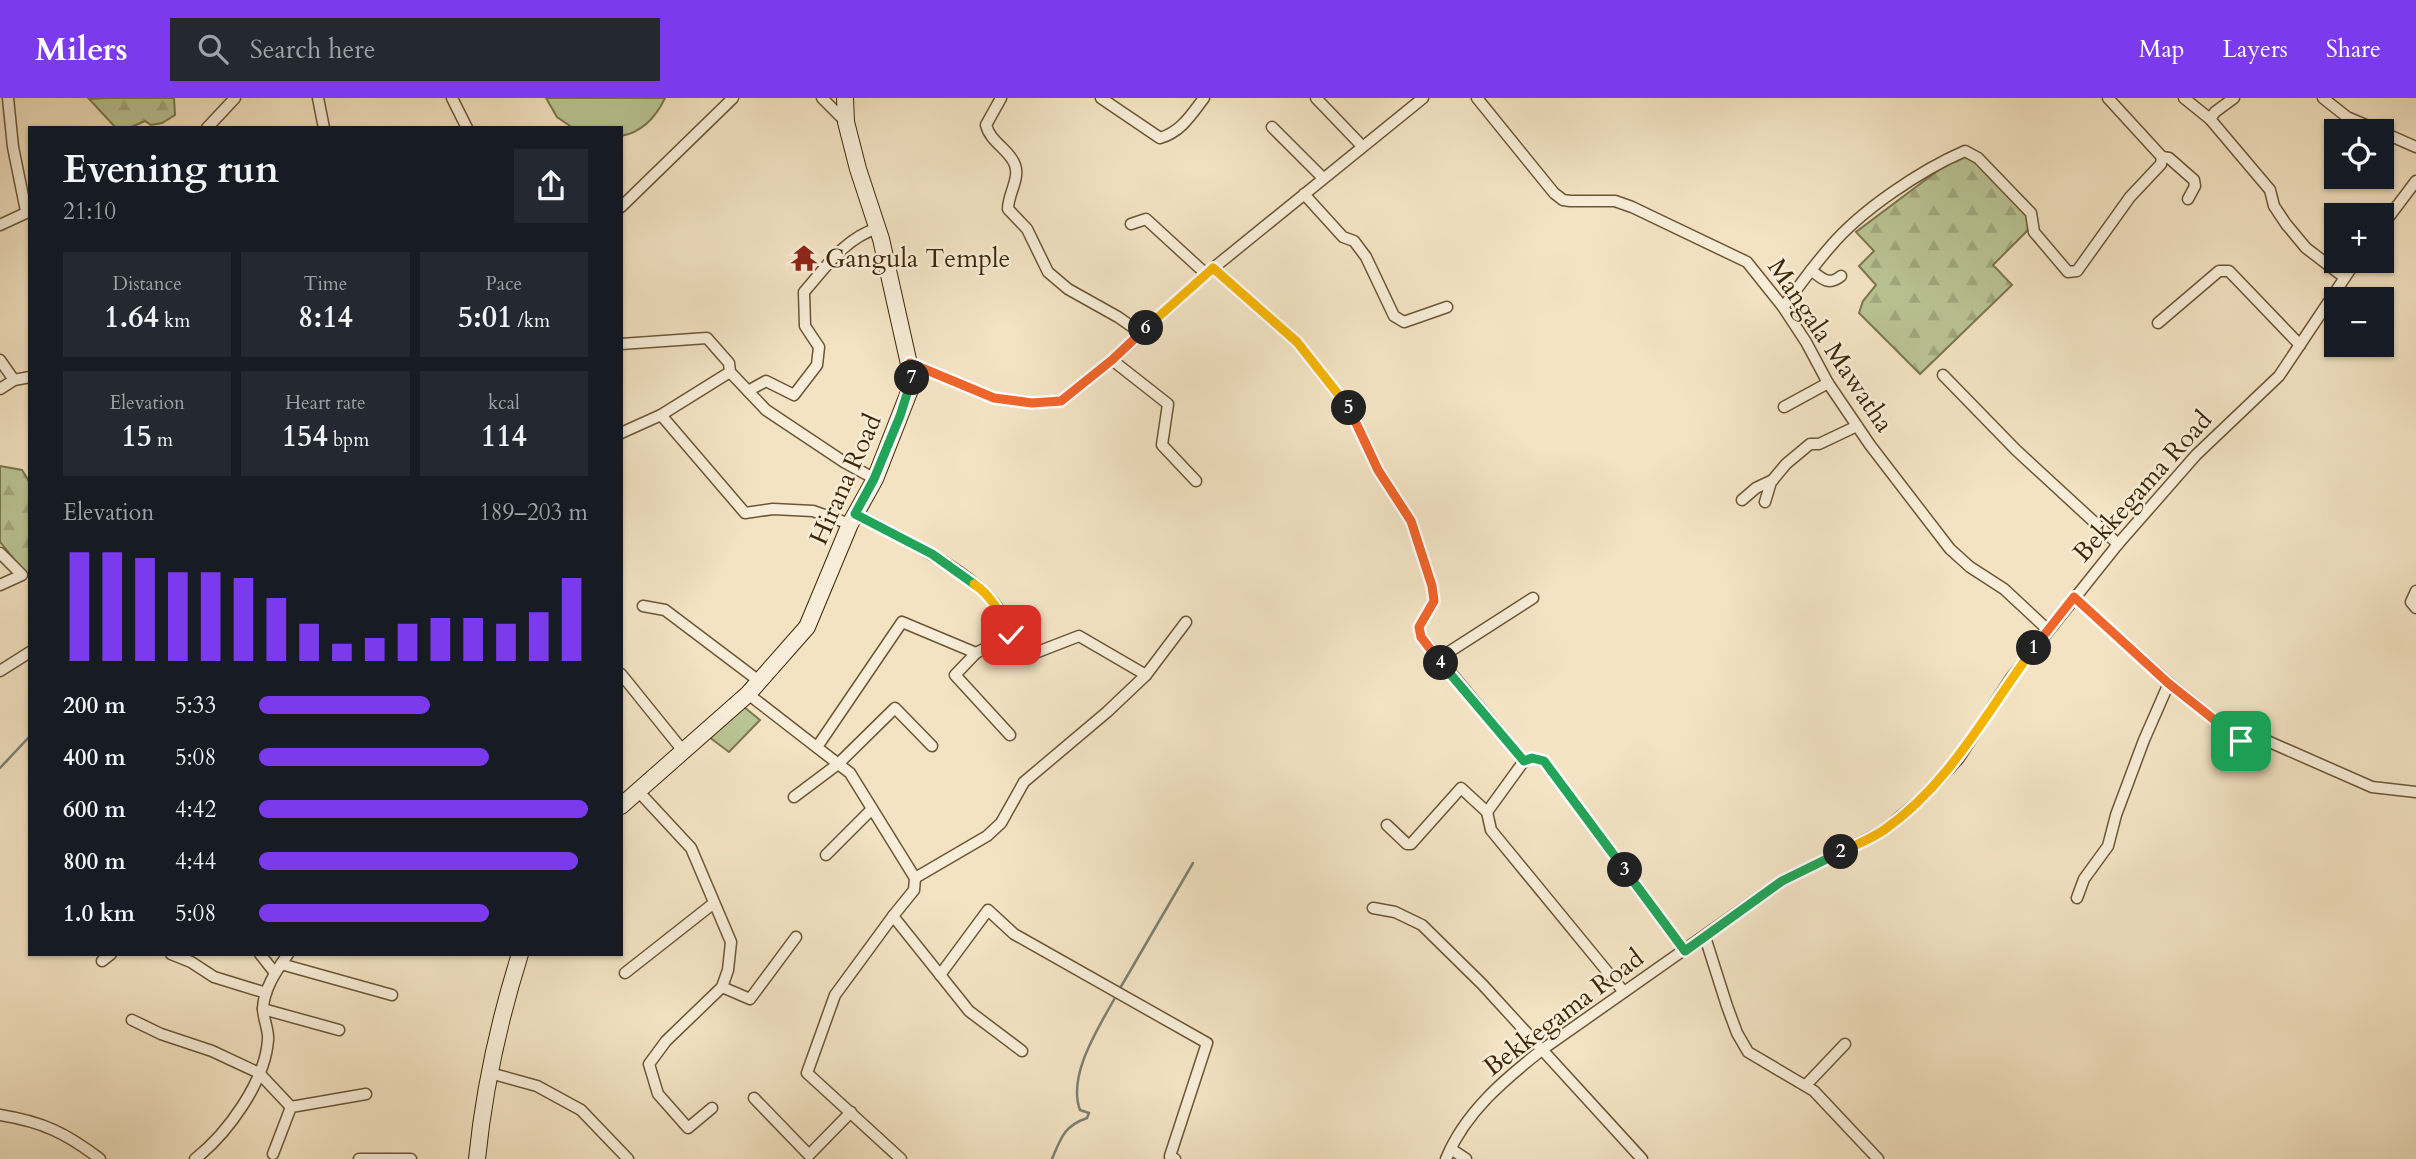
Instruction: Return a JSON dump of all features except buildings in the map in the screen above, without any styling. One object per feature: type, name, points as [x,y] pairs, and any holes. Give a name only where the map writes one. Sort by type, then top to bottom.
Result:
[{"type":"street","points":[[0,225],[28,211],[13,147],[8,98]]},
{"type":"street","points":[[210,126],[236,98]]},
{"type":"street","points":[[318,98],[324,126]]},
{"type":"street","points":[[452,98],[466,126]]},
{"type":"street","points":[[623,205],[733,98]]},
{"type":"street","points":[[821,98],[846,122]]},
{"type":"street","name":"Hirana Road","points":[[623,804],[748,694],[807,627],[853,519],[874,479],[913,382],[878,228],[846,122],[845,98]]},
{"type":"street","points":[[1001,98],[986,125],[988,132],[1015,165],[1016,180],[1008,198],[1008,209],[1027,229],[1048,272],[1068,289],[1141,333]]},
{"type":"street","points":[[1101,98],[1160,138],[1181,128],[1204,98]]},
{"type":"street","points":[[1316,98],[1362,146]]},
{"type":"street","points":[[910,363],[994,398],[1032,403],[1061,401],[1112,360],[1209,271],[1423,98]]},
{"type":"street","name":"Mangala Mawatha","points":[[1477,98],[1563,200],[1615,201],[1732,254],[1753,267],[1806,342],[1828,383],[1857,426],[1956,557],[2004,589],[2048,629]]},
{"type":"street","points":[[2108,98],[2162,157],[2169,158],[2194,180],[2195,186],[2188,198]]},
{"type":"street","points":[[2184,98],[2210,118],[2270,190],[2274,206],[2306,248],[2344,277]]},
{"type":"street","points":[[2210,118],[2234,98]]},
{"type":"street","points":[[2323,98],[2352,119]]},
{"type":"street","points":[[1272,127],[1323,178]]},
{"type":"street","points":[[2394,138],[2416,148]]},
{"type":"street","points":[[1783,307],[1830,246],[1848,228],[1889,196],[1950,157],[1965,151],[1978,158],[2031,213],[2034,232],[2068,271],[2077,271],[2130,197],[2161,164],[2162,157]]},
{"type":"street","points":[[2394,210],[2416,181]]},
{"type":"street","points":[[1304,194],[1343,237],[1354,241],[1367,257],[1394,316],[1404,322],[1447,307]]},
{"type":"street","points":[[1131,224],[1146,219],[1297,342],[1351,411],[1378,470],[1411,521],[1432,586],[1434,601],[1419,627],[1421,637],[1524,761]]},
{"type":"street","points":[[748,391],[766,381],[794,395],[817,365],[819,347],[805,326],[804,292],[832,259],[860,234],[878,228]]},
{"type":"street","points":[[1811,270],[1825,281],[1835,282],[1841,276]]},
{"type":"street","points":[[2158,323],[2219,271],[2229,271],[2300,345]]},
{"type":"street","name":"Bekkegama Road","points":[[1448,1154],[1472,1115],[1505,1079],[1544,1049],[1782,881],[1882,831],[1920,800],[1959,758],[2011,678],[2118,544],[2196,455],[2279,376],[2347,273]]},
{"type":"street","points":[[623,344],[708,338],[729,363],[730,372],[766,410],[874,479]]},
{"type":"street","points":[[0,360],[14,380]]},
{"type":"street","points":[[1112,360],[1168,404],[1162,445],[1196,481]]},
{"type":"street","points":[[623,432],[661,415],[730,372]]},
{"type":"street","points":[[1943,375],[2016,450],[2118,544]]},
{"type":"street","points":[[0,389],[14,380],[28,377]]},
{"type":"street","points":[[1784,407],[1828,383]]},
{"type":"street","points":[[661,415],[745,513],[773,509],[813,511],[853,519],[932,554],[984,591],[999,608],[1020,650],[1035,653],[1079,636],[1146,675]]},
{"type":"street","points":[[1765,502],[1773,480],[1786,464],[1810,444],[1819,444],[1857,426]]},
{"type":"street","points":[[1742,500],[1756,488],[1773,480]]},
{"type":"street","points":[[0,553],[22,575],[0,585]]},
{"type":"street","points":[[2416,591],[2411,602],[2416,608]]},
{"type":"street","points":[[2074,597],[2168,683],[2241,741],[2254,743],[2265,740],[2372,787],[2416,792]]},
{"type":"street","points":[[1438,659],[1533,598]]},
{"type":"street","points":[[643,606],[665,610],[759,681]]},
{"type":"street","points":[[817,747],[902,622],[976,653]]},
{"type":"street","points":[[915,878],[987,836],[1001,823],[1024,782],[1107,712],[1146,675],[1186,622]]},
{"type":"street","points":[[1010,735],[955,675],[976,653],[1011,635]]},
{"type":"street","points":[[0,671],[28,653]]},
{"type":"street","points":[[623,676],[684,752]]},
{"type":"street","points":[[2077,898],[2084,879],[2108,846],[2120,803],[2168,683]]},
{"type":"street","points":[[748,694],[850,773],[915,878],[914,890],[835,995],[807,1073],[901,1159]]},
{"type":"street","points":[[794,797],[838,764],[895,708],[932,746]]},
{"type":"street","points":[[1487,812],[1524,761],[1532,758],[1544,761],[1685,951]]},
{"type":"street","points":[[1387,825],[1407,844],[1411,844],[1461,788],[1487,812],[1491,830],[1624,992]]},
{"type":"street","points":[[639,792],[691,848],[731,942],[728,970],[722,987],[666,1041],[649,1064],[658,1094],[688,1128],[712,1108]]},
{"type":"street","points":[[826,855],[873,809]]},
{"type":"street","points":[[625,973],[714,903]]},
{"type":"street","points":[[1373,908],[1395,912],[1422,925],[1544,1049],[1642,1159]]},
{"type":"street","points":[[940,975],[988,910],[1014,934],[1207,1043],[1170,1156],[1175,1159]]},
{"type":"street","points":[[893,916],[969,1011],[1022,1051]]},
{"type":"street","points":[[722,987],[750,999],[796,937]]},
{"type":"street","points":[[1705,937],[1737,1033],[1748,1052],[1814,1091],[1878,1159]]},
{"type":"street","points":[[176,956],[214,977],[266,993]]},
{"type":"street","points":[[263,956],[278,968],[393,995]]},
{"type":"street","points":[[195,1159],[212,1146],[234,1121],[259,1073],[268,1039],[263,1009],[266,993],[287,956]]},
{"type":"street","points":[[477,1159],[489,1073],[504,1005],[519,956]]},
{"type":"street","points":[[263,1009],[339,1030]]},
{"type":"street","points":[[132,1020],[161,1034],[212,1051],[259,1073],[291,1107]]},
{"type":"street","points":[[1805,1085],[1845,1044]]},
{"type":"street","points":[[489,1073],[537,1086],[581,1110],[628,1159]]},
{"type":"street","points":[[291,1107],[366,1094]]},
{"type":"street","points":[[754,1098],[811,1157],[851,1112]]},
{"type":"street","points":[[273,1154],[291,1107]]},
{"type":"street","points":[[0,1115],[31,1120],[59,1131],[100,1159]]},
{"type":"street","points":[[1448,1154],[1466,1159]]},
{"type":"street","points":[[359,1159],[411,1159]]},
{"type":"green space","points":[[174,98],[175,115],[162,123],[151,125],[145,121],[134,126],[114,126],[89,99]]},
{"type":"green space","points":[[546,98],[665,98],[648,123],[623,136],[623,126],[570,126],[557,117]]},
{"type":"green space","points":[[1956,157],[1967,157],[1979,164],[2034,224],[1993,265],[2012,285],[1920,374],[1859,313],[1863,301],[1876,285],[1859,266],[1874,251],[1856,232]]},
{"type":"green space","points":[[0,466],[22,470],[28,480],[28,575],[0,542]]},
{"type":"green space","points":[[744,707],[760,720],[729,752],[709,737]]},
{"type":"waterway","points":[[0,768],[28,738]]},
{"type":"waterway","points":[[1119,990],[1193,863]]},
{"type":"waterway","points":[[1052,1159],[1068,1129],[1087,1118],[1089,1113],[1080,1110],[1077,1096],[1081,1067],[1116,996]]},
{"type":"place","name":"Gangula Temple","points":[[804,258]]},
{"type":"route","points":[[1011,635],[999,608],[984,591],[932,554],[855,514],[874,479],[913,382],[910,363],[994,398],[1032,403],[1061,401],[1112,360],[1213,268],[1297,342],[1351,411],[1378,470],[1411,521],[1432,586],[1434,601],[1419,627],[1421,637],[1524,761],[1532,758],[1544,761],[1685,951],[1782,881],[1882,831],[1920,800],[1959,758],[2011,678],[2074,597],[2168,683],[2241,741]]}]
